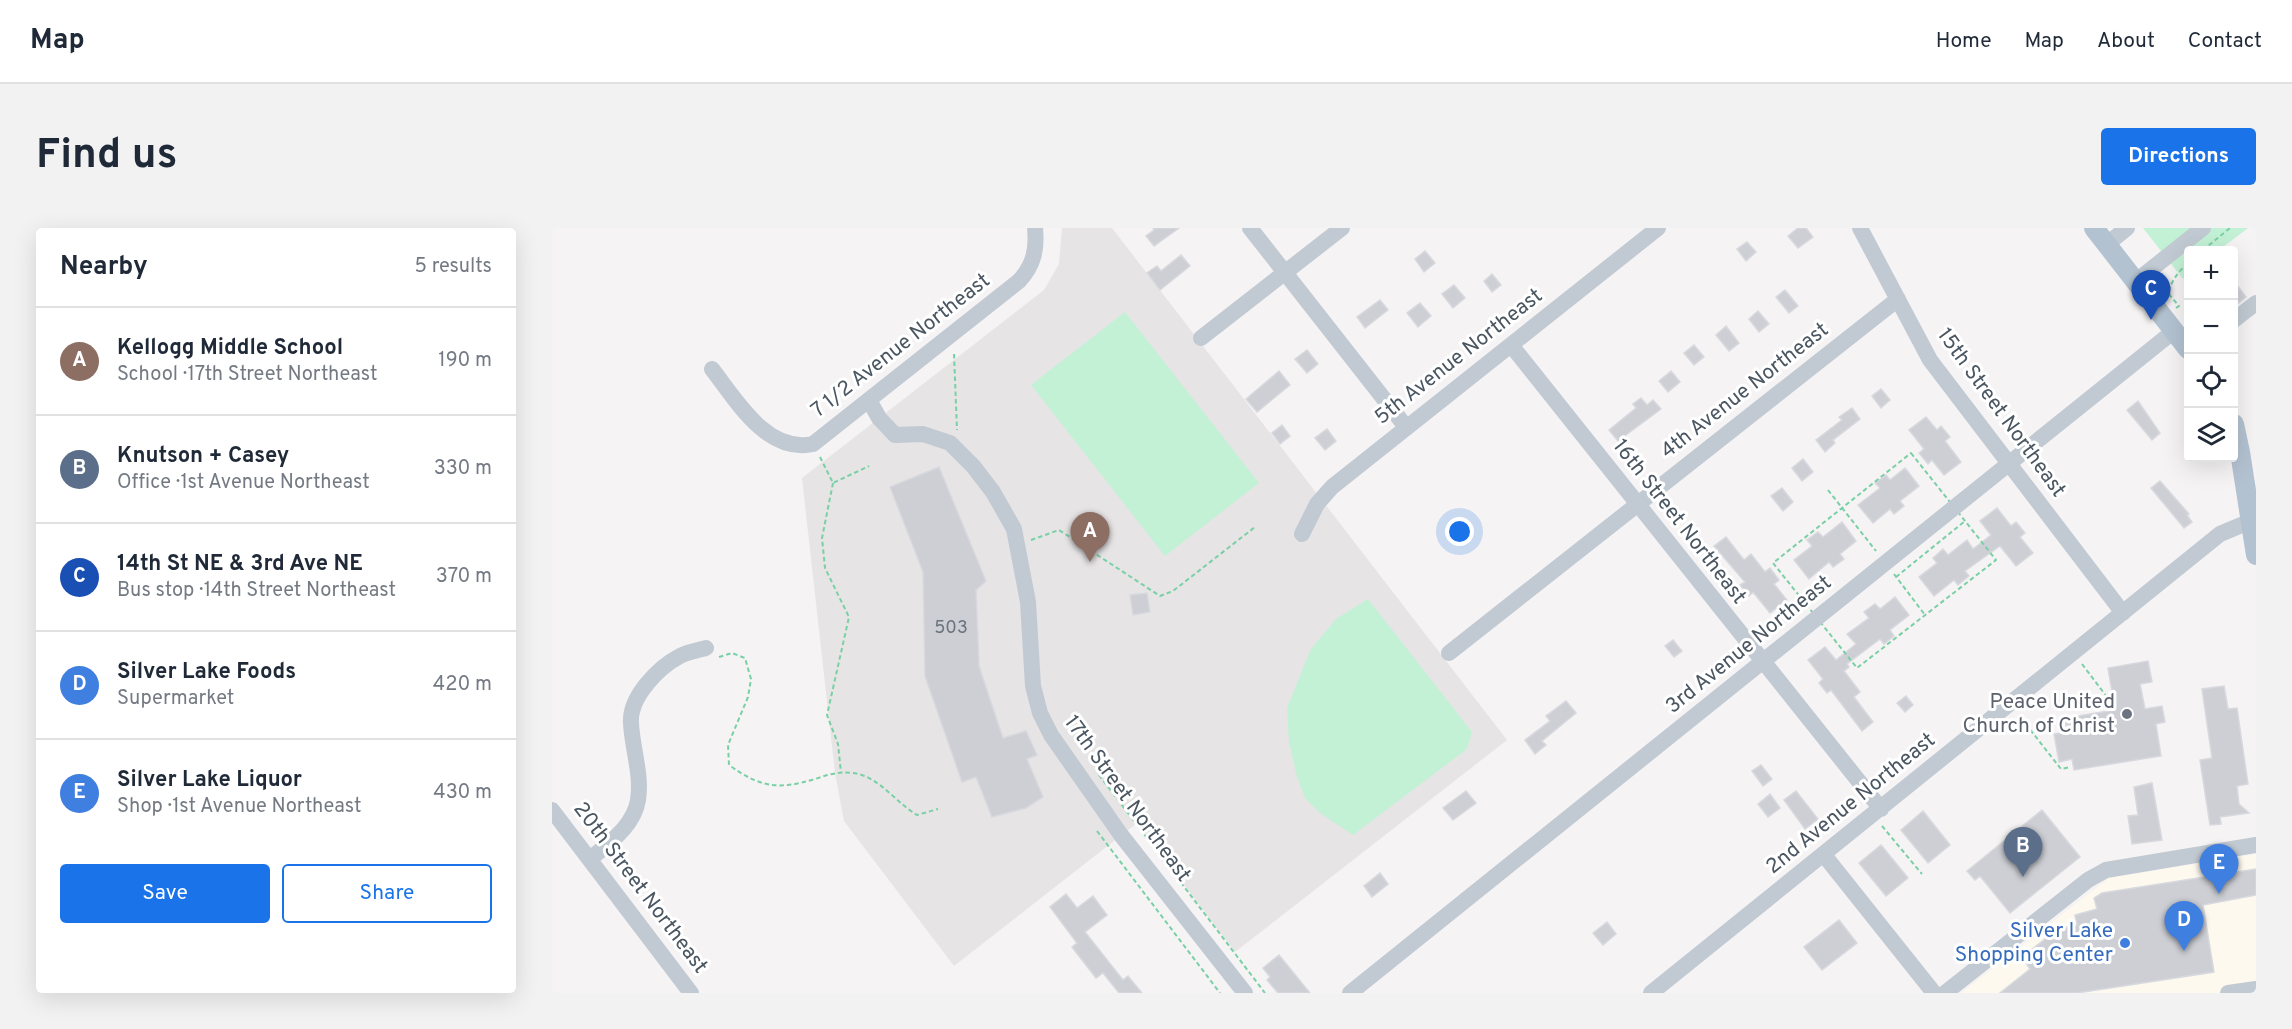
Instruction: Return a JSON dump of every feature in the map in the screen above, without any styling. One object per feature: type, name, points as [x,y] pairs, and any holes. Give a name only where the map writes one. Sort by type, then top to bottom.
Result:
[{"type":"main road","points":[[2094,228],[2184,345]]},
{"type":"main road","points":[[2238,448],[2256,555]]},
{"type":"street","name":"7 1/2 Avenue Northeast","points":[[712,369],[764,430],[790,444],[813,444],[1019,281],[1032,265],[1036,242],[1035,228]]},
{"type":"street","points":[[1250,228],[1406,427]]},
{"type":"street","points":[[1201,338],[1342,228]]},
{"type":"street","name":"5th Avenue Northeast","points":[[1302,534],[1317,504],[1332,487],[1658,228]]},
{"type":"street","name":"15th Street Northeast","points":[[1860,228],[1930,360],[2123,613]]},
{"type":"street","points":[[2106,245],[2127,228]]},
{"type":"street","points":[[2135,282],[2203,228]]},
{"type":"street","name":"4th Avenue Northeast","points":[[1449,653],[1898,299]]},
{"type":"street","points":[[2238,317],[2256,303]]},
{"type":"street","name":"3rd Avenue Northeast","points":[[1350,993],[2174,331]]},
{"type":"street","name":"16th Street Northeast","points":[[1511,345],[1762,663],[1881,809]]},
{"type":"street","name":"17th Street Northeast","points":[[869,400],[879,418],[895,435],[923,434],[950,443],[993,492],[1014,529],[1028,602],[1033,686],[1047,727],[1099,805],[1245,993]]},
{"type":"street","name":"2nd Avenue Northeast","points":[[1651,993],[2220,534],[2250,521]]},
{"type":"street","points":[[590,859],[616,837],[630,820],[638,801],[639,779],[630,720],[633,704],[640,691],[680,656],[713,652]]},
{"type":"street","name":"20th Street Northeast","points":[[552,810],[692,993]]},
{"type":"street","points":[[1945,993],[2088,880],[2106,870],[2256,845]]},
{"type":"street","points":[[1824,855],[1934,993]]},
{"type":"street","points":[[2228,993],[2256,989]]},
{"type":"path","points":[[2209,246],[2230,228]]},
{"type":"path","points":[[2179,306],[2168,293],[2178,273],[2184,267]]},
{"type":"path","points":[[954,354],[958,451]]},
{"type":"path","points":[[813,444],[833,483],[822,538],[825,568],[849,617],[827,715],[838,744],[841,773]]},
{"type":"path","points":[[1805,604],[1773,563],[1911,453],[1943,493]]},
{"type":"path","points":[[833,483],[869,466]]},
{"type":"path","points":[[1828,489],[1874,549]]},
{"type":"path","points":[[1828,632],[1857,668],[1996,560],[1965,521],[1896,577],[1925,615]]},
{"type":"path","points":[[1017,544],[1059,530],[1160,596],[1173,591],[1255,527]]},
{"type":"path","points":[[713,652],[732,653],[745,658],[751,679],[748,697],[728,744],[729,765],[745,777],[764,785],[787,787],[853,772],[875,781],[904,807],[917,815],[938,809]]},
{"type":"path","points":[[2084,667],[2113,705]]},
{"type":"path","points":[[2021,718],[2061,769],[2070,767]]},
{"type":"path","points":[[1095,771],[1265,993]]},
{"type":"path","points":[[1885,828],[1922,874]]},
{"type":"path","points":[[1097,831],[1220,993]]},
{"type":"shaded area","points":[[1062,228],[1112,228],[1507,740],[1235,952],[1137,823],[954,966],[844,821],[835,773],[802,478],[1044,290],[1059,264]]},
{"type":"shaded area","name":"Silver Lake Shopping Center","points":[[2256,854],[2256,993],[1961,993],[2109,878]]},
{"type":"green space","points":[[2143,228],[2248,228],[2224,246],[2184,246],[2183,279]]},
{"type":"green space","points":[[1125,312],[1259,483],[1165,556],[1031,385]]},
{"type":"green space","points":[[1368,599],[1472,732],[1467,749],[1353,835],[1320,813],[1305,798],[1297,777],[1289,742],[1287,708],[1311,649],[1336,619]]},
{"type":"building","points":[[1153,228],[1179,228],[1154,246],[1146,236],[1154,230]]},
{"type":"building","points":[[1798,228],[1806,228],[1813,237],[1798,248],[1788,236]]},
{"type":"building","points":[[1747,242],[1756,252],[1746,261],[1737,249]]},
{"type":"building","points":[[1425,251],[1435,263],[1424,272],[1415,259]]},
{"type":"building","points":[[1181,255],[1190,266],[1160,290],[1147,273],[1157,266],[1161,271]]},
{"type":"building","points":[[1492,274],[1501,285],[1492,292],[1484,281]]},
{"type":"building","points":[[1454,285],[1465,298],[1453,308],[1442,294]]},
{"type":"building","points":[[2238,286],[2246,297],[2238,304]]},
{"type":"building","points":[[1785,290],[1798,306],[1789,313],[1776,297]]},
{"type":"building","points":[[1380,300],[1388,310],[1365,328],[1357,317]]},
{"type":"building","points":[[1420,303],[1431,316],[1418,327],[1407,313]]},
{"type":"building","points":[[1758,311],[1769,324],[1759,332],[1749,319]]},
{"type":"building","points":[[1726,326],[1739,343],[1729,351],[1716,335]]},
{"type":"building","points":[[1694,345],[1704,357],[1694,365],[1684,353]]},
{"type":"building","points":[[1307,350],[1318,364],[1307,373],[1295,359]]},
{"type":"building","points":[[1279,371],[1290,385],[1257,412],[1246,399]]},
{"type":"building","points":[[1671,371],[1680,382],[1668,392],[1659,381]]},
{"type":"building","points":[[1881,389],[1890,400],[1881,408],[1872,396]]},
{"type":"building","points":[[1641,398],[1647,405],[1653,400],[1661,409],[1618,441],[1609,430],[1636,408],[1633,404]]},
{"type":"building","points":[[2138,401],[2160,433],[2152,440],[2127,410]]},
{"type":"building","points":[[1852,408],[1860,419],[1833,440],[1835,443],[1825,452],[1816,440],[1842,420],[1839,417]]},
{"type":"building","points":[[1926,417],[1937,430],[1941,426],[1950,437],[1945,441],[1961,462],[1944,475],[1932,460],[1928,464],[1919,453],[1924,449],[1909,430]]},
{"type":"building","points":[[1282,425],[1290,436],[1280,444],[1272,433]]},
{"type":"building","points":[[1327,429],[1336,441],[1325,450],[1315,438]]},
{"type":"building","points":[[1803,459],[1813,472],[1802,481],[1792,468]]},
{"type":"building","points":[[939,467],[986,581],[976,590],[979,666],[1003,738],[1026,731],[1037,755],[1027,759],[1043,797],[1026,808],[992,817],[976,777],[962,782],[925,676],[923,572],[890,487]]},
{"type":"building","points":[[1905,468],[1919,486],[1900,501],[1904,506],[1894,514],[1890,509],[1873,523],[1858,505],[1880,488],[1875,483],[1886,475],[1890,480]]},
{"type":"building","points":[[2160,481],[2189,514],[2187,515],[2192,522],[2184,528],[2151,488]]},
{"type":"building","points":[[1782,488],[1793,502],[1783,511],[1771,496]]},
{"type":"building","points":[[1997,508],[2011,526],[2016,522],[2025,533],[2020,537],[2033,553],[2016,566],[2000,546],[1965,571],[1969,576],[1958,585],[1954,580],[1934,596],[1919,577],[1937,563],[1933,558],[1943,549],[1948,555],[1967,540],[1973,549],[1991,535],[1980,521]]},
{"type":"building","points":[[1842,522],[1856,541],[1840,554],[1844,559],[1833,567],[1829,562],[1809,579],[1794,560],[1812,546],[1807,540],[1818,532],[1823,537]]},
{"type":"building","points":[[1726,537],[1744,560],[1751,554],[1765,572],[1770,568],[1779,580],[1774,584],[1787,600],[1770,613],[1753,592],[1749,596],[1740,585],[1745,582],[1714,546]]},
{"type":"building","points":[[1147,593],[1150,612],[1133,615],[1130,595]]},
{"type":"building","points":[[1895,597],[1909,615],[1890,630],[1894,636],[1884,644],[1880,639],[1847,664],[1849,667],[1844,671],[1860,692],[1854,697],[1873,722],[1862,731],[1831,690],[1827,693],[1819,683],[1823,679],[1808,660],[1825,647],[1836,660],[1856,644],[1847,634],[1869,618],[1864,612],[1875,604],[1880,609]]},
{"type":"building","points":[[1673,640],[1682,651],[1674,657],[1665,646]]},
{"type":"building","name":"Peace United Church of Christ","points":[[2148,661],[2152,682],[2140,684],[2145,709],[2162,706],[2165,722],[2156,724],[2161,756],[2074,770],[2072,759],[2059,762],[2054,734],[2067,732],[2065,718],[2115,710],[2108,668]]},
{"type":"building","points":[[2224,686],[2228,709],[2237,708],[2248,784],[2237,786],[2239,804],[2249,813],[2220,817],[2221,824],[2210,825],[2200,760],[2212,758],[2202,689]]},
{"type":"building","points":[[1906,696],[1913,705],[1905,712],[1897,703]]},
{"type":"building","points":[[1566,701],[1576,713],[1542,741],[1546,745],[1535,754],[1525,740],[1550,721],[1546,716]]},
{"type":"building","points":[[1761,765],[1772,779],[1763,786],[1752,771]]},
{"type":"building","points":[[2152,783],[2162,840],[2132,844],[2128,816],[2138,815],[2134,787]]},
{"type":"building","points":[[1466,791],[1476,803],[1453,820],[1443,808]]},
{"type":"building","points":[[1796,791],[1818,819],[1805,829],[1784,800]]},
{"type":"building","points":[[1770,794],[1780,808],[1768,817],[1758,804]]},
{"type":"building","points":[[2042,810],[2080,857],[2010,913],[1980,876],[1975,880],[1967,871]]},
{"type":"building","points":[[1923,811],[1950,845],[1928,863],[1901,830]]},
{"type":"building","points":[[1881,845],[1908,878],[1886,896],[1859,863]]},
{"type":"building","name":"Silver Lake Shopping Center","points":[[2256,869],[2256,895],[2203,905],[2214,972],[2077,993],[2000,993],[2030,969],[2022,957],[2058,929],[2077,925],[2075,915],[2097,909],[2094,898],[2102,893]]},
{"type":"building","points":[[1380,873],[1388,884],[1372,897],[1364,886]]},
{"type":"building","points":[[1066,894],[1077,908],[1093,896],[1107,915],[1085,932],[1123,980],[1128,976],[1142,993],[1119,993],[1103,973],[1096,978],[1072,947],[1077,943],[1050,907]]},
{"type":"building","points":[[1839,920],[1857,943],[1822,970],[1804,947]]},
{"type":"building","points":[[1607,922],[1616,934],[1603,945],[1593,933]]},
{"type":"building","points":[[1279,955],[1310,993],[1278,993],[1267,980],[1270,977],[1263,968]]},
{"type":"place","name":"14th St NE & 3rd Ave NE","points":[[2151,320]]},
{"type":"place","name":"Kellogg Middle School","points":[[1090,562]]},
{"type":"place","name":"Peace United Church of Christ","points":[[2127,714]]},
{"type":"place","name":"Knutson + Casey","points":[[2023,877]]},
{"type":"place","name":"Silver Lake Liquor","points":[[2219,894]]},
{"type":"place","name":"Silver Lake Shopping Center","points":[[2125,943]]},
{"type":"place","name":"Silver Lake Foods","points":[[2184,951]]}]
